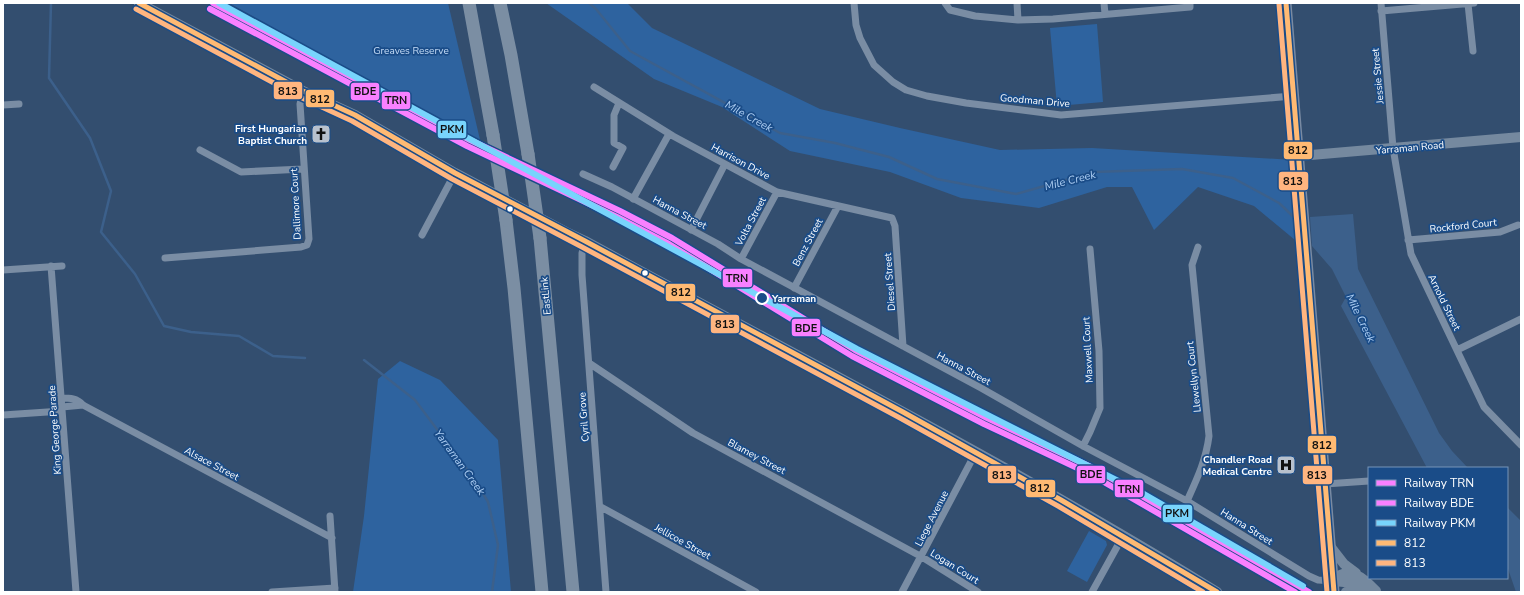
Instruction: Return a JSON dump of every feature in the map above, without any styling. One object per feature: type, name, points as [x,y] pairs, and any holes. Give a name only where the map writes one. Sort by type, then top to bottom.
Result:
[{"type":"highway","points":[[469,3],[493,135],[506,220],[514,288],[542,592]]},
{"type":"highway","name":"EastLink","points":[[500,3],[528,154],[540,238],[572,592]]},
{"type":"main road","points":[[138,3],[303,91],[355,115],[455,173],[585,241],[976,452],[1123,536],[1217,592]]},
{"type":"main road","points":[[1286,3],[1333,586]]},
{"type":"main road","name":"Yarraman Road","points":[[1299,156],[1521,137]]},
{"type":"main road","points":[[1330,546],[1344,564],[1362,578],[1374,592]]},
{"type":"main road","points":[[1333,586],[1340,574],[1351,573],[1362,578]]},
{"type":"main road","points":[[1333,586],[1357,584],[1374,592]]},
{"type":"main road","points":[[1346,592],[1355,589],[1374,592]]},
{"type":"street","name":"Goodman Drive","points":[[854,3],[856,25],[860,38],[874,64],[893,82],[906,90],[927,96],[966,103],[1061,115],[1294,96]]},
{"type":"street","points":[[945,3],[950,10],[975,16],[1018,20],[1053,19],[1190,7],[1190,3]]},
{"type":"street","points":[[1017,3],[1018,20]]},
{"type":"street","points":[[1104,3],[1105,14]]},
{"type":"street","name":"Jessie Street","points":[[1382,3],[1381,11],[1393,148]]},
{"type":"street","points":[[1381,11],[1474,3]]},
{"type":"street","points":[[1468,4],[1472,51]]},
{"type":"street","name":"Harrison Drive","points":[[594,87],[669,134],[777,192],[892,218]]},
{"type":"street","name":"Dallimore Court","points":[[165,258],[301,247],[307,245],[309,239],[303,169],[300,104],[303,91]]},
{"type":"street","points":[[613,167],[623,148],[614,144],[614,114],[619,103]]},
{"type":"street","points":[[3,105],[19,104]]},
{"type":"street","points":[[633,199],[669,134]]},
{"type":"street","name":"Arnold Street","points":[[1393,148],[1411,254],[1484,407],[1521,445]]},
{"type":"street","points":[[200,150],[241,172],[303,169]]},
{"type":"street","points":[[691,230],[725,164]]},
{"type":"street","points":[[422,235],[455,173]]},
{"type":"street","name":"Hanna Street","points":[[583,174],[721,246],[740,259],[903,346],[1083,446],[1186,501],[1309,576],[1333,586]]},
{"type":"street","name":"Volta Street","points":[[740,259],[777,192]]},
{"type":"street","name":"Benz Street","points":[[794,288],[838,206]]},
{"type":"street","name":"Diesel Street","points":[[892,218],[895,226],[903,346]]},
{"type":"street","name":"Rockford Court","points":[[1408,240],[1500,232],[1518,225]]},
{"type":"street","name":"Cyril Grove","points":[[585,241],[582,258],[606,592]]},
{"type":"street","name":"Llewellyn Court","points":[[1186,501],[1202,467],[1209,436],[1192,265],[1198,247]]},
{"type":"street","name":"Maxwell Court","points":[[1083,446],[1100,408],[1099,351],[1090,249]]},
{"type":"street","name":"King George Parade","points":[[51,266],[76,592]]},
{"type":"street","points":[[3,270],[62,266]]},
{"type":"street","points":[[1457,350],[1521,319]]},
{"type":"street","name":"Blamey Street","points":[[590,363],[693,433],[922,557]]},
{"type":"street","name":"Alsace Street","points":[[61,398],[72,398],[80,402],[83,405],[332,538]]},
{"type":"street","points":[[3,415],[62,409],[83,405]]},
{"type":"street","name":"Liege Avenue","points":[[902,592],[922,557],[976,452]]},
{"type":"street","points":[[1325,484],[1368,481]]},
{"type":"street","name":"Jellicoe Street","points":[[600,507],[756,592]]},
{"type":"street","points":[[272,592],[335,590],[330,516]]},
{"type":"street","points":[[1092,592],[1123,536]]},
{"type":"street","name":"Logan Court","points":[[922,557],[978,592]]},
{"type":"green space","name":"Greaves Reserve","points":[[229,3],[448,3],[481,144]]},
{"type":"green space","points":[[546,3],[627,3],[652,28],[820,109],[1000,150],[1092,148],[1294,160],[1295,240],[1254,206],[1198,187],[1154,230],[1132,187],[1107,187],[1039,208],[961,198],[890,172],[790,151],[722,107],[654,79]]},
{"type":"green space","points":[[1097,24],[1103,102],[1057,106],[1050,28]]},
{"type":"green space","points":[[400,361],[440,380],[498,440],[511,592],[353,592],[364,516],[378,379]]},
{"type":"green space","points":[[1089,531],[1106,541],[1107,545],[1087,582],[1067,571]]},
{"type":"water","points":[[1353,214],[1358,269],[1439,433],[1452,451],[1467,467],[1426,467],[1341,306],[1346,297],[1332,269],[1312,246],[1310,217]]},
{"type":"water","points":[[1508,508],[1521,521],[1521,592],[1516,592],[1508,569]]},
{"type":"waterway","name":"Yarraman Creek","points":[[51,3],[49,78],[90,138],[111,191],[101,232],[135,274],[164,326],[191,332],[239,336],[273,356],[305,358]]},
{"type":"waterway","name":"Mile Creek","points":[[589,3],[596,9],[630,51],[780,133],[835,143],[889,157],[937,179],[1016,194],[1094,172],[1182,169],[1233,178],[1279,203],[1300,223]]},
{"type":"waterway","name":"Yarraman Creek","points":[[364,360],[415,400],[475,480],[488,502],[498,545],[492,592]]},
{"type":"rail line","name":"TRN","points":[[213,3],[470,140],[620,211],[672,238],[855,350],[987,418],[1093,468],[1309,592]]},
{"type":"rail line","name":"PKM","points":[[219,3],[857,349],[1144,494],[1303,586]]},
{"type":"rail line","name":"BDE","points":[[210,9],[467,146],[617,217],[669,244],[852,356],[984,424],[1090,474],[1295,592]]},
{"type":"transit line","name":"812","points":[[139,3],[303,91],[355,115],[455,173],[903,412],[1061,500],[1217,592]]},
{"type":"transit line","name":"812","points":[[1286,3],[1334,592]]},
{"type":"transit line","name":"813","points":[[1279,4],[1327,592]]},
{"type":"transit line","name":"813","points":[[136,9],[300,97],[352,121],[452,179],[900,418],[1058,506],[1203,592]]},
{"type":"place","name":"First Hungarian Baptist Church","points":[[321,134]]},
{"type":"place","name":"Yarraman","points":[[762,298]]},
{"type":"place","name":"Chandler Road Medical Centre","points":[[1286,465]]}]
